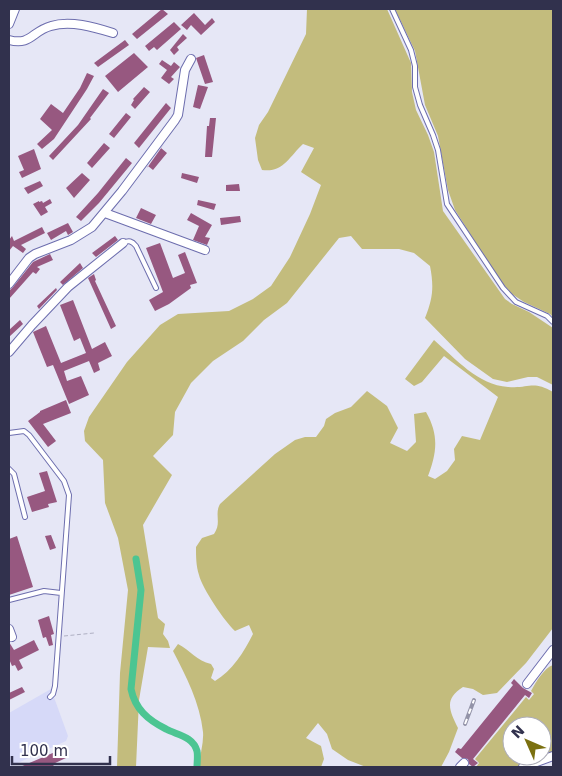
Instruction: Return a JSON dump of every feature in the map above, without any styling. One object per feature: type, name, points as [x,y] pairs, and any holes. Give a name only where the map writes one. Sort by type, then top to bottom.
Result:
[{"type":"street","points":[[9,24],[15,9]]},
{"type":"street","points":[[9,34],[9,40],[18,43],[23,42],[48,26],[56,25],[93,27],[113,33]]},
{"type":"street","points":[[9,284],[29,258],[84,233],[105,212],[176,120],[185,70],[192,59]]},
{"type":"street","points":[[105,212],[206,250]]},
{"type":"street","points":[[9,352],[68,288],[123,243]]},
{"type":"street","points":[[527,684],[552,653]]},
{"type":"street","points":[[524,767],[553,756]]},
{"type":"lane","points":[[392,9],[411,50],[415,66],[415,87],[420,106],[438,150],[447,204],[503,288],[516,302],[547,316],[553,322]]},
{"type":"lane","points":[[123,243],[127,241],[133,242],[136,246],[156,288]]},
{"type":"lane","points":[[9,433],[24,431],[30,435],[67,486],[69,507],[55,686],[50,697]]},
{"type":"lane","points":[[9,468],[14,474],[25,517]]},
{"type":"lane","points":[[9,600],[44,591],[61,593]]},
{"type":"path","points":[[58,636],[94,633]]},
{"type":"shaded area","points":[[307,9],[387,9],[411,63],[412,92],[416,110],[434,152],[443,211],[505,299],[553,328],[553,385],[537,377],[507,382],[493,379],[465,359],[425,318],[432,292],[430,266],[414,253],[399,249],[362,249],[351,236],[339,238],[287,303],[264,320],[243,341],[213,361],[191,383],[175,412],[173,435],[153,456],[172,475],[143,525],[158,618],[165,624],[163,634],[170,648],[148,647],[139,700],[136,767],[117,767],[120,673],[128,590],[118,538],[105,503],[103,460],[85,441],[84,431],[89,417],[127,362],[160,325],[178,314],[229,311],[253,299],[271,286],[290,257],[321,185],[301,172],[314,148],[303,144],[281,167],[262,170],[258,160],[255,138],[259,125],[268,112],[306,34]]},
{"type":"shaded area","points":[[395,9],[553,9],[553,317],[512,294],[500,281],[455,210],[448,190],[438,136],[425,105],[415,51]]},
{"type":"shaded area","points":[[434,340],[468,370],[487,381],[508,387],[540,386],[553,392],[553,628],[526,663],[497,693],[483,695],[473,689],[463,687],[457,691],[450,705],[452,716],[458,728],[441,767],[366,767],[348,760],[332,749],[327,734],[318,723],[306,738],[321,746],[324,759],[321,767],[200,767],[203,732],[199,711],[192,690],[173,651],[178,644],[211,664],[214,669],[211,678],[215,681],[227,672],[237,660],[253,634],[249,625],[235,631],[214,604],[204,588],[199,575],[196,547],[202,538],[214,534],[220,504],[275,454],[295,440],[305,437],[316,437],[324,426],[326,419],[335,413],[351,407],[367,391],[387,406],[398,428],[390,443],[407,451],[416,442],[414,414],[426,412],[435,436],[435,451],[428,476],[435,479],[447,471],[455,460],[454,449],[462,436],[480,440],[498,397],[444,356],[422,382],[414,386],[405,379]]},
{"type":"shaded area","points":[[553,665],[552,753],[552,716],[510,716],[526,697],[529,700],[534,694],[531,691],[546,669]]},
{"type":"shaded area","points":[[51,689],[68,736],[66,741],[9,767],[9,713]]},
{"type":"shaded area","points":[[502,726],[502,766],[519,766],[476,767],[479,763],[475,759]]},
{"type":"building","points":[[162,9],[168,14],[137,39],[132,34]]},
{"type":"building","points":[[194,13],[205,25],[212,18],[215,22],[201,35],[191,25],[187,30],[181,25]]},
{"type":"building","points":[[174,22],[181,29],[157,50],[154,47],[149,51],[145,46]]},
{"type":"building","points":[[183,34],[187,38],[177,47],[179,50],[174,55],[170,50]]},
{"type":"building","points":[[125,40],[129,45],[98,67],[94,63]]},
{"type":"building","points":[[134,53],[148,67],[118,92],[105,76]]},
{"type":"building","points":[[204,55],[213,82],[205,84],[196,58]]},
{"type":"building","points":[[162,60],[171,66],[174,62],[180,67],[171,77],[174,79],[169,84],[161,78],[167,70],[159,64]]},
{"type":"building","points":[[87,73],[94,76],[87,89],[54,139],[42,149],[37,144],[52,130],[40,119],[51,104],[63,113],[80,88]]},
{"type":"building","points":[[198,85],[208,87],[200,109],[193,107]]},
{"type":"building","points":[[144,87],[150,92],[135,109],[131,105],[133,99]]},
{"type":"building","points":[[103,89],[109,93],[91,119],[53,160],[49,156],[78,125]]},
{"type":"building","points":[[166,103],[171,108],[139,148],[134,143]]},
{"type":"building","points":[[126,113],[131,117],[114,138],[109,134]]},
{"type":"building","points":[[210,118],[216,118],[212,157],[205,157],[207,126],[209,126]]},
{"type":"building","points":[[104,143],[110,148],[92,168],[87,163]]},
{"type":"building","points":[[161,148],[167,153],[153,170],[148,166]]},
{"type":"building","points":[[34,149],[41,169],[22,178],[19,172],[24,170],[18,156]]},
{"type":"building","points":[[126,158],[132,163],[99,203],[81,221],[76,217]]},
{"type":"building","points":[[82,173],[90,180],[74,198],[66,188]]},
{"type":"building","points":[[182,173],[199,177],[197,183],[181,178]]},
{"type":"building","points":[[40,181],[43,186],[28,194],[24,188]]},
{"type":"building","points":[[239,184],[240,191],[226,191],[226,185]]},
{"type":"building","points":[[50,199],[52,203],[45,207],[48,212],[41,216],[33,204],[39,201],[43,203]]},
{"type":"building","points":[[198,200],[216,204],[214,210],[197,205]]},
{"type":"building","points":[[141,208],[156,215],[151,224],[136,218]]},
{"type":"building","points":[[191,213],[212,225],[205,237],[210,238],[207,245],[193,240],[199,226],[187,220]]},
{"type":"building","points":[[240,216],[241,222],[221,225],[220,218]]},
{"type":"building","points":[[68,223],[73,232],[68,235],[66,231],[51,240],[47,233]]},
{"type":"building","points":[[42,227],[45,233],[21,245],[26,249],[23,253],[13,246],[9,251],[9,240],[12,236],[14,241]]},
{"type":"building","points":[[115,236],[118,240],[96,257],[92,253]]},
{"type":"building","points":[[160,243],[173,278],[185,273],[178,255],[185,252],[197,283],[190,285],[191,288],[169,304],[155,311],[149,300],[163,292],[146,248]]},
{"type":"building","points":[[50,254],[53,260],[37,267],[40,269],[36,274],[33,272],[9,299],[9,291],[33,262]]},
{"type":"building","points":[[80,263],[83,268],[63,285],[60,282]]},
{"type":"building","points":[[94,274],[95,281],[116,326],[111,329],[88,278]]},
{"type":"building","points":[[56,288],[57,290],[39,309],[37,306]]},
{"type":"building","points":[[73,300],[92,349],[105,342],[112,356],[98,363],[100,370],[94,373],[89,361],[64,371],[67,381],[81,376],[89,395],[69,404],[53,365],[47,367],[33,332],[46,326],[61,363],[86,353],[80,338],[74,341],[60,305]]},
{"type":"building","points":[[20,320],[23,324],[9,337],[9,330]]},
{"type":"building","points":[[66,400],[71,413],[43,424],[56,441],[48,447],[28,421],[40,411]]},
{"type":"building","points":[[47,471],[57,502],[48,504],[49,507],[32,512],[27,497],[45,491],[39,473]]},
{"type":"building","points":[[51,535],[56,548],[50,550],[45,536]]},
{"type":"building","points":[[17,536],[33,587],[9,595],[9,539]]},
{"type":"building","points":[[49,616],[54,634],[51,635],[53,645],[49,646],[46,637],[43,638],[38,620]]},
{"type":"building","points":[[34,640],[39,650],[19,660],[23,668],[18,671],[15,665],[12,666],[9,659],[9,642],[14,650]]},
{"type":"building","points":[[514,679],[523,688],[532,693],[529,698],[525,695],[508,716],[502,716],[502,723],[473,759],[478,763],[473,767],[469,764],[468,759],[462,758],[455,752],[458,748],[461,749],[513,685],[511,683]]},
{"type":"building","points":[[22,687],[25,692],[9,700],[9,693]]},
{"type":"building","points":[[62,749],[66,758],[53,764],[54,767],[20,767]]},
{"type":"waterway","points":[[136,559],[141,590],[131,689],[133,696],[139,708],[148,718],[159,726],[192,742],[197,751],[197,767]]},
{"type":"railway","points":[[465,724],[474,700]]}]
